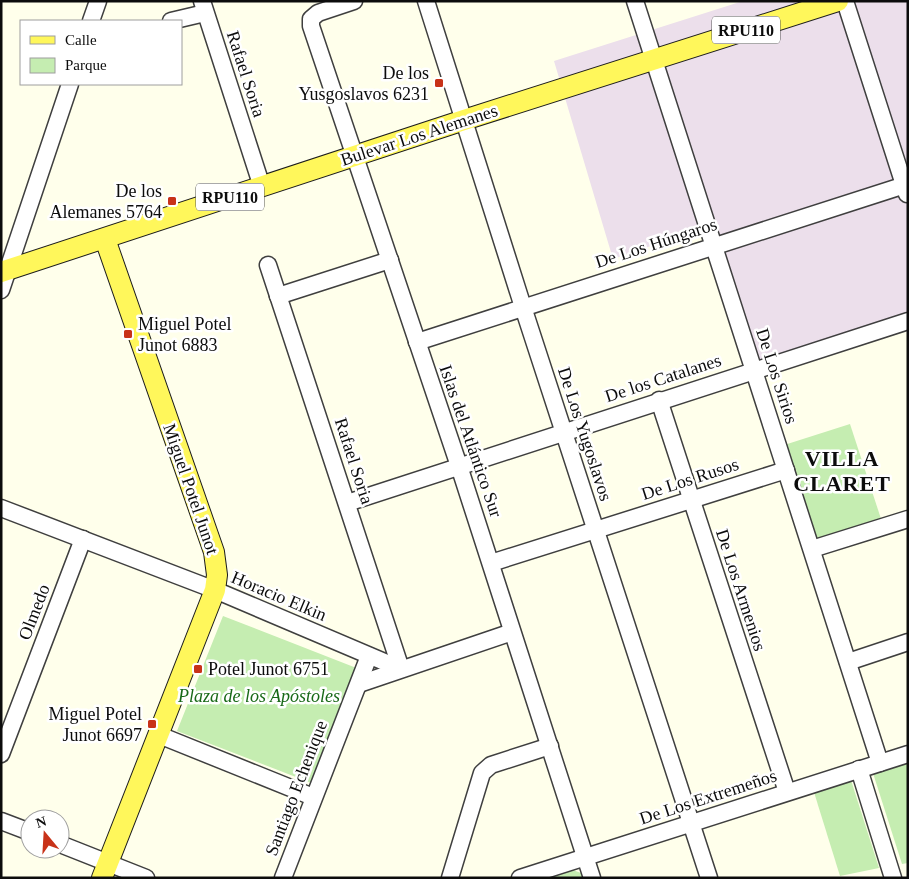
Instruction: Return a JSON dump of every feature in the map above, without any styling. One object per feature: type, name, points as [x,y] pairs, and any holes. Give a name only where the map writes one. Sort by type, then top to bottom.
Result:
[{"type":"main road","name":"Bulevar Los Alemanes","points":[[5,270],[464,120],[838,1]]},
{"type":"main road","name":"Miguel Potel Junot","points":[[104,239],[214,552],[216,574],[215,590],[104,870]]},
{"type":"street","points":[[92,20],[98,1]]},
{"type":"street","name":"Islas del Atlántico Sur","points":[[354,1],[318,13],[311,19],[311,26],[356,155],[491,563],[592,878]]},
{"type":"street","name":"De Los Yugoslavos","points":[[426,1],[563,432],[709,878]]},
{"type":"street","name":"De Los Sirios","points":[[635,1],[880,763]]},
{"type":"street","points":[[845,1],[907,188]]},
{"type":"street","points":[[173,20],[203,7]]},
{"type":"street","name":"Rafael Soria","points":[[203,7],[262,187]]},
{"type":"street","points":[[1,290],[5,270],[70,85]]},
{"type":"street","name":"De Los Húngaros","points":[[417,342],[714,245],[907,188]]},
{"type":"street","points":[[278,296],[390,260]]},
{"type":"street","name":"Rafael Soria","points":[[268,265],[400,670]]},
{"type":"street","name":"De los Catalanes","points":[[346,503],[754,369],[908,321]]},
{"type":"street","name":"De Los Armenios","points":[[659,400],[787,792]]},
{"type":"street","name":"De Los Rusos","points":[[491,563],[786,470]]},
{"type":"street","name":"Horacio Elkin","points":[[1,508],[215,590],[400,670]]},
{"type":"street","points":[[812,549],[908,519]]},
{"type":"street","name":"Olmedo","points":[[1,754],[83,539]]},
{"type":"street","points":[[359,684],[512,632]]},
{"type":"street","points":[[848,662],[908,642]]},
{"type":"street","name":"Santiago Echenique","points":[[283,878],[369,656]]},
{"type":"street","points":[[158,736],[313,797]]},
{"type":"street","points":[[450,878],[482,773],[491,765],[550,746]]},
{"type":"street","name":"De Los Extremeños","points":[[520,878],[908,754]]},
{"type":"street","points":[[859,769],[893,878]]},
{"type":"street","points":[[1,821],[20,828]]},
{"type":"street","points":[[70,850],[104,870],[146,878]]},
{"type":"shaded area","points":[[743,1],[908,1],[908,312],[759,362],[712,225],[613,259],[554,61]]},
{"type":"green space","points":[[850,424],[883,525],[814,546],[781,446]]},
{"type":"green space","name":"Plaza de los Apóstoles","points":[[223,616],[359,669],[314,784],[177,731]]},
{"type":"green space","points":[[908,759],[908,863],[902,864],[872,770]]},
{"type":"green space","points":[[850,777],[879,868],[840,876],[813,789]]},
{"type":"green space","points":[[570,869],[581,873],[583,878],[544,878]]},
{"type":"place","name":"De los Yusgoslavos 6231","points":[[439,83]]},
{"type":"place","name":"De los Alemanes 5764","points":[[172,201]]},
{"type":"place","name":"Miguel Potel Junot 6883","points":[[128,334]]},
{"type":"place","name":"Potel Junot 6751","points":[[198,669]]},
{"type":"place","name":"Miguel Potel Junot 6697","points":[[152,724]]},
{"type":"district","name":"VILLA CLARET","points":[[842,470]]}]
